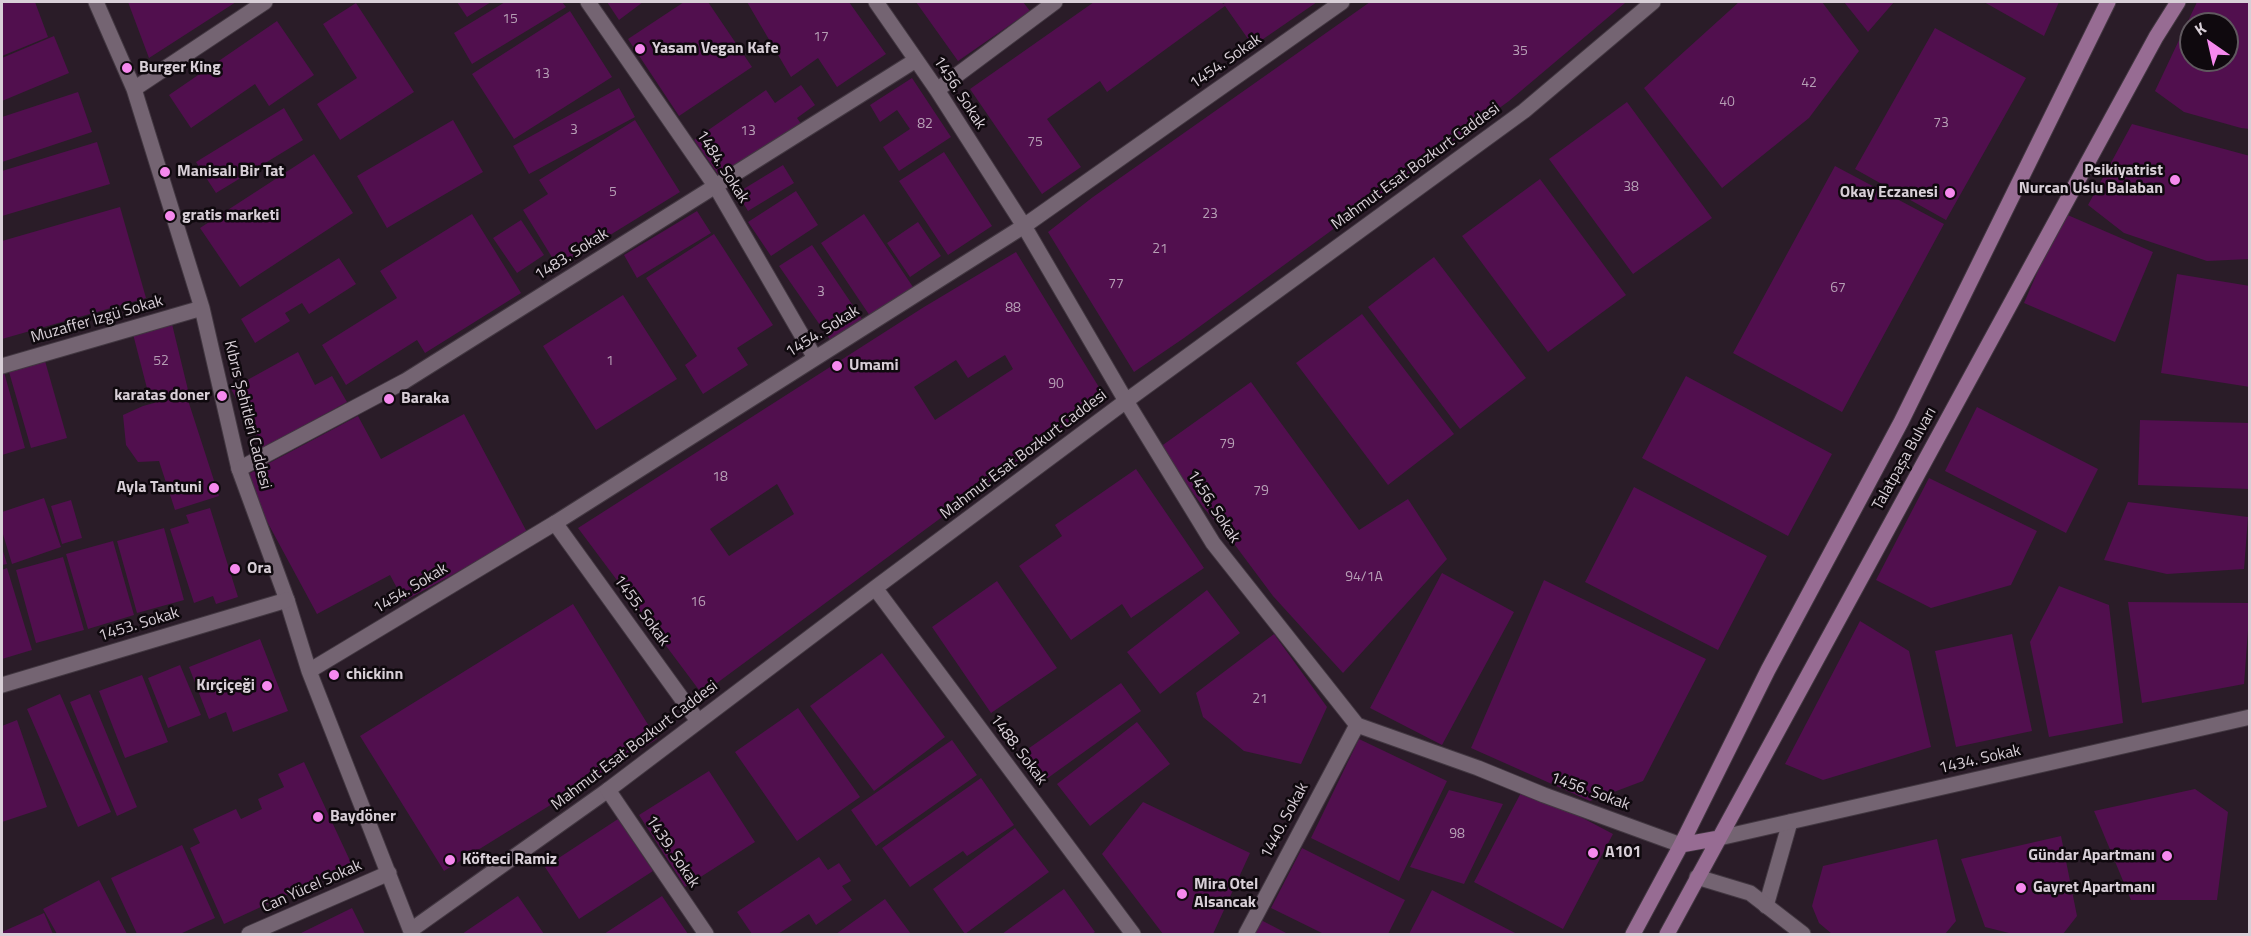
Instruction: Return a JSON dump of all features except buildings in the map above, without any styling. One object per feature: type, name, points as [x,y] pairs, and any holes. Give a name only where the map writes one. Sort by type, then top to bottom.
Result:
[{"type":"main road","name":"Talatpaşa Bulvarı","points":[[1633,934],[1681,845],[1768,670],[1901,422],[2108,2]]},
{"type":"main road","name":"Talatpaşa Bulvarı","points":[[1667,934],[2145,57],[2178,2]]},
{"type":"main road","points":[[1681,845],[1719,838]]},
{"type":"street","name":"Kıbrıs Şehitleri Caddesi","points":[[96,2],[134,89],[202,308],[239,469],[287,600],[309,671],[412,932]]},
{"type":"street","points":[[134,89],[265,2]]},
{"type":"street","name":"1484. Sokak","points":[[588,2],[716,187],[815,358]]},
{"type":"street","name":"1456. Sokak","points":[[876,2],[937,90],[1024,226],[1126,401],[1213,543],[1357,725],[1681,845]]},
{"type":"street","points":[[937,90],[1055,2]]},
{"type":"street","name":"1454. Sokak","points":[[309,671],[555,523],[1024,226],[1342,2]]},
{"type":"street","name":"Mahmut Esat Bozkurt Caddesi","points":[[412,932],[608,790],[1126,401],[1524,111],[1648,3]]},
{"type":"street","name":"1483. Sokak","points":[[239,469],[405,381],[916,60]]},
{"type":"street","name":"Muzaffer İzgü Sokak","points":[[2,366],[202,308]]},
{"type":"street","name":"1455. Sokak","points":[[555,523],[698,721]]},
{"type":"street","name":"1488. Sokak","points":[[875,588],[1133,934]]},
{"type":"street","name":"1453. Sokak","points":[[2,685],[287,600]]},
{"type":"street","name":"1434. Sokak","points":[[1719,838],[2250,717]]},
{"type":"street","name":"1440. Sokak","points":[[1246,934],[1357,725]]},
{"type":"street","name":"1439. Sokak","points":[[608,790],[706,934]]},
{"type":"street","points":[[1766,906],[1790,822]]},
{"type":"street","name":"Can Yücel Sokak","points":[[249,934],[389,873]]},
{"type":"street","points":[[1697,877],[1750,894],[1803,934]]},
{"type":"place","name":"Yasam Vegan Kafe","points":[[640,49]]},
{"type":"place","name":"Burger King","points":[[127,68]]},
{"type":"place","name":"Manisalı Bir Tat","points":[[165,172]]},
{"type":"place","name":"Psikiyatrist Nurcan Uslu Balaban","points":[[2175,180]]},
{"type":"place","name":"Okay Eczanesi","points":[[1950,193]]},
{"type":"place","name":"gratis marketi","points":[[170,216]]},
{"type":"place","name":"Umami","points":[[837,366]]},
{"type":"place","name":"karatas doner","points":[[222,396]]},
{"type":"place","name":"Baraka","points":[[389,399]]},
{"type":"place","name":"Ayla Tantuni","points":[[214,488]]},
{"type":"place","name":"Ora","points":[[235,569]]},
{"type":"place","name":"chickinn","points":[[334,675]]},
{"type":"place","name":"Kırçiçeği","points":[[267,686]]},
{"type":"place","name":"Baydöner","points":[[318,817]]},
{"type":"place","name":"A101","points":[[1593,853]]},
{"type":"place","name":"Gündar Apartmanı","points":[[2167,856]]},
{"type":"place","name":"Köfteci Ramiz","points":[[450,860]]},
{"type":"place","name":"Gayret Apartmanı","points":[[2021,888]]},
{"type":"place","name":"Mira Otel Alsancak","points":[[1182,894]]}]
